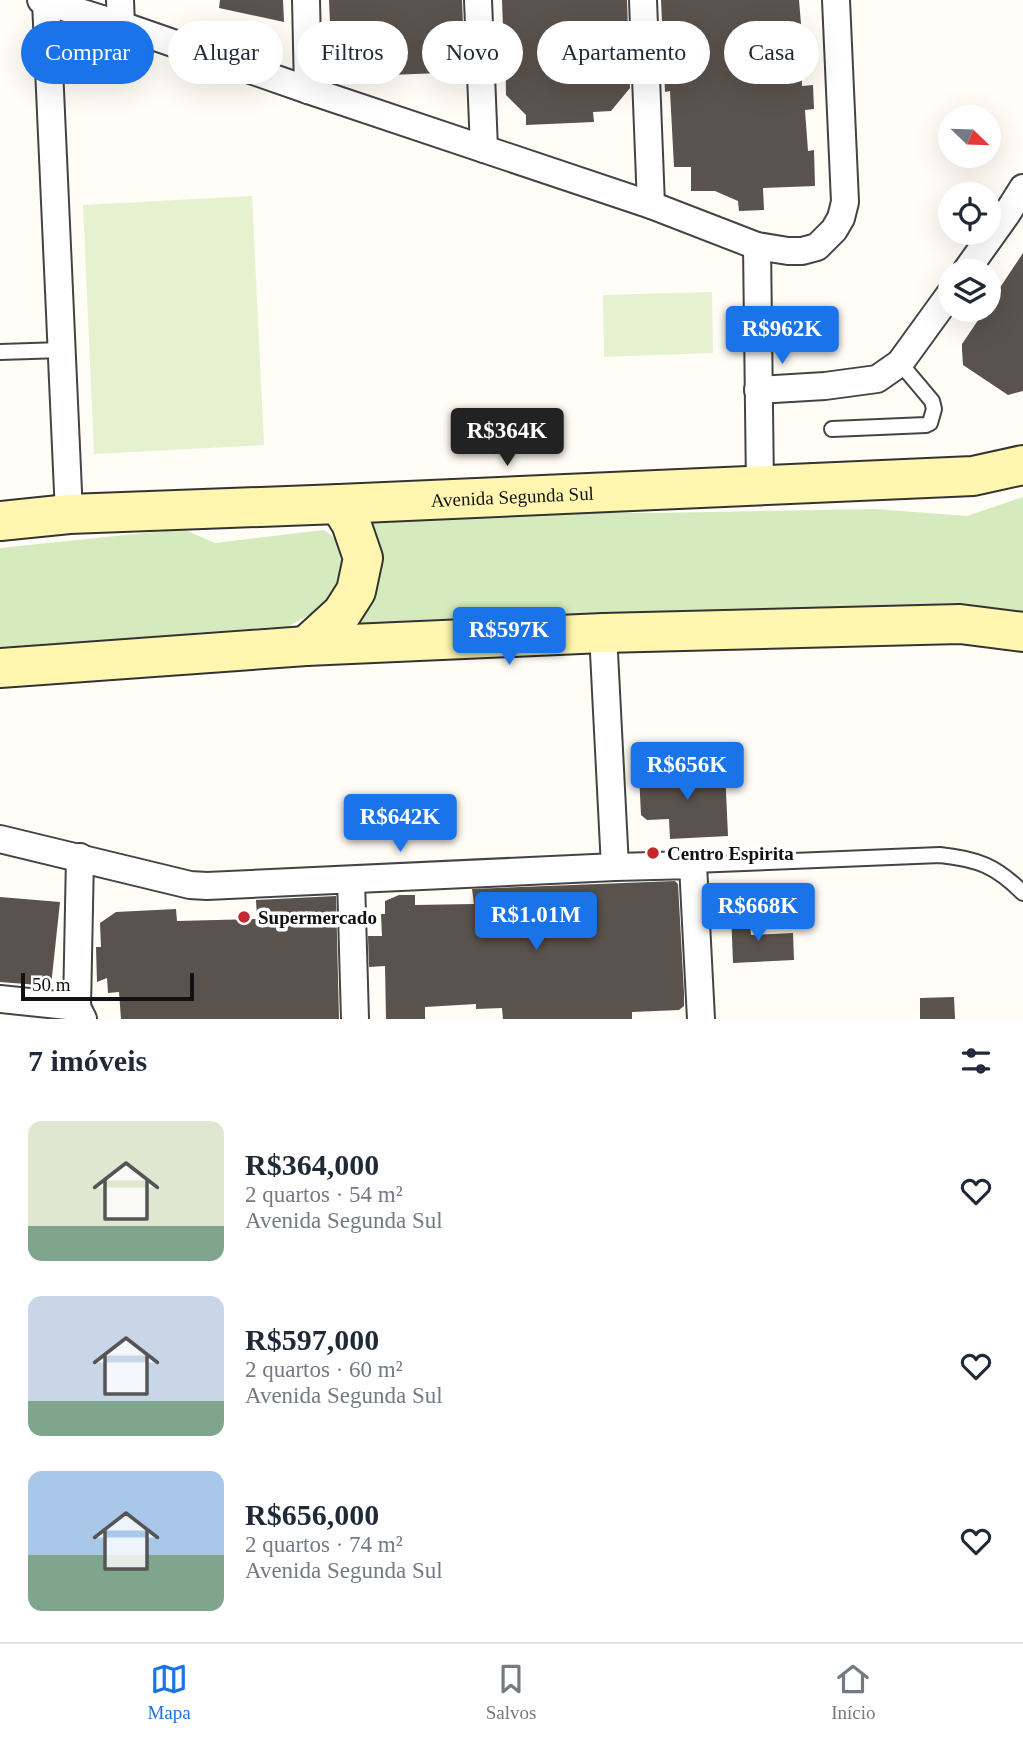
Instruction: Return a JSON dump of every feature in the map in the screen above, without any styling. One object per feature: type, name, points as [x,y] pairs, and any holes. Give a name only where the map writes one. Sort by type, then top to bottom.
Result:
[{"type":"main road","name":"Avenida Segunda Sul","points":[[0,521],[69,514],[339,505],[973,476],[1023,465]]},
{"type":"main road","points":[[306,646],[342,613],[356,591],[363,558],[351,523],[339,505]]},
{"type":"main road","points":[[0,668],[306,646],[603,634],[960,624],[1023,632]]},
{"type":"street","points":[[306,0],[308,90]]},
{"type":"street","points":[[478,0],[484,149]]},
{"type":"street","points":[[643,0],[651,205]]},
{"type":"street","points":[[69,514],[43,1],[120,13],[308,90],[651,205],[757,246],[802,251],[817,247],[834,230],[841,218],[845,202],[836,0]]},
{"type":"street","points":[[975,259],[1023,188]]},
{"type":"street","points":[[757,246],[760,487]]},
{"type":"street","points":[[758,390],[825,386],[877,379],[900,363],[938,311]]},
{"type":"street","points":[[603,634],[615,867]]},
{"type":"street","points":[[0,839],[190,885],[207,886],[693,865],[701,1019]]},
{"type":"street","points":[[0,999],[80,1013],[80,858]]},
{"type":"street","points":[[351,880],[355,1019]]},
{"type":"lane","points":[[0,352],[62,350]]},
{"type":"lane","points":[[832,429],[930,423],[933,401],[900,363]]},
{"type":"lane","points":[[693,865],[940,855],[986,864],[1006,876],[1023,893]]},
{"type":"green space","points":[[252,196],[264,445],[94,454],[83,205]]},
{"type":"green space","points":[[712,292],[713,353],[604,357],[603,295]]},
{"type":"green space","points":[[1023,497],[1023,612],[949,603],[859,613],[348,630],[375,577],[379,544],[364,511],[655,513],[875,509],[967,516]]},
{"type":"green space","points":[[183,529],[215,543],[324,530],[346,547],[345,573],[330,603],[289,626],[191,633],[177,644],[0,657],[0,548]]},
{"type":"building","points":[[220,0],[283,0],[284,22],[283,21],[219,8]]},
{"type":"building","points":[[329,0],[462,0],[463,21],[422,21],[422,74],[408,74],[408,21],[330,21]]},
{"type":"building","points":[[502,0],[627,0],[628,21],[537,21],[537,84],[630,84],[630,88],[611,111],[593,112],[594,122],[526,125],[526,115],[506,95],[506,84],[523,84],[523,21],[503,21]]},
{"type":"building","points":[[661,0],[799,0],[801,21],[724,21],[724,84],[813,85],[814,109],[805,110],[808,151],[814,150],[815,186],[763,188],[764,210],[739,211],[738,201],[715,191],[691,191],[691,167],[674,167],[670,91],[665,92],[665,84],[710,84],[710,21],[662,21]]},
{"type":"building","points":[[1023,253],[1023,391],[1008,395],[963,365],[962,344],[977,322],[1001,322],[1001,286]]},
{"type":"building","points":[[725,770],[728,836],[670,839],[669,819],[647,820],[641,815],[639,774]]},
{"type":"building","points":[[675,881],[678,884],[684,993],[684,1006],[679,1010],[632,1012],[632,1019],[503,1019],[502,1008],[476,1009],[476,1004],[425,1007],[425,1019],[386,1019],[385,966],[369,967],[368,936],[382,936],[381,914],[385,914],[385,901],[399,895],[415,895],[415,905],[474,904],[472,889]]},
{"type":"building","points":[[336,896],[339,1019],[121,1019],[119,992],[108,993],[107,978],[97,982],[96,947],[101,947],[100,923],[116,912],[176,909],[177,921],[257,919],[256,900]]},
{"type":"building","points":[[0,897],[60,902],[51,986],[0,982]]},
{"type":"building","points":[[749,910],[751,935],[793,933],[794,960],[733,963],[731,911]]},
{"type":"building","points":[[954,997],[955,1019],[920,1019],[920,998]]},
{"type":"place","name":"Centro Espirita","points":[[653,853]]},
{"type":"place","name":"Supermercado","points":[[244,917]]}]
